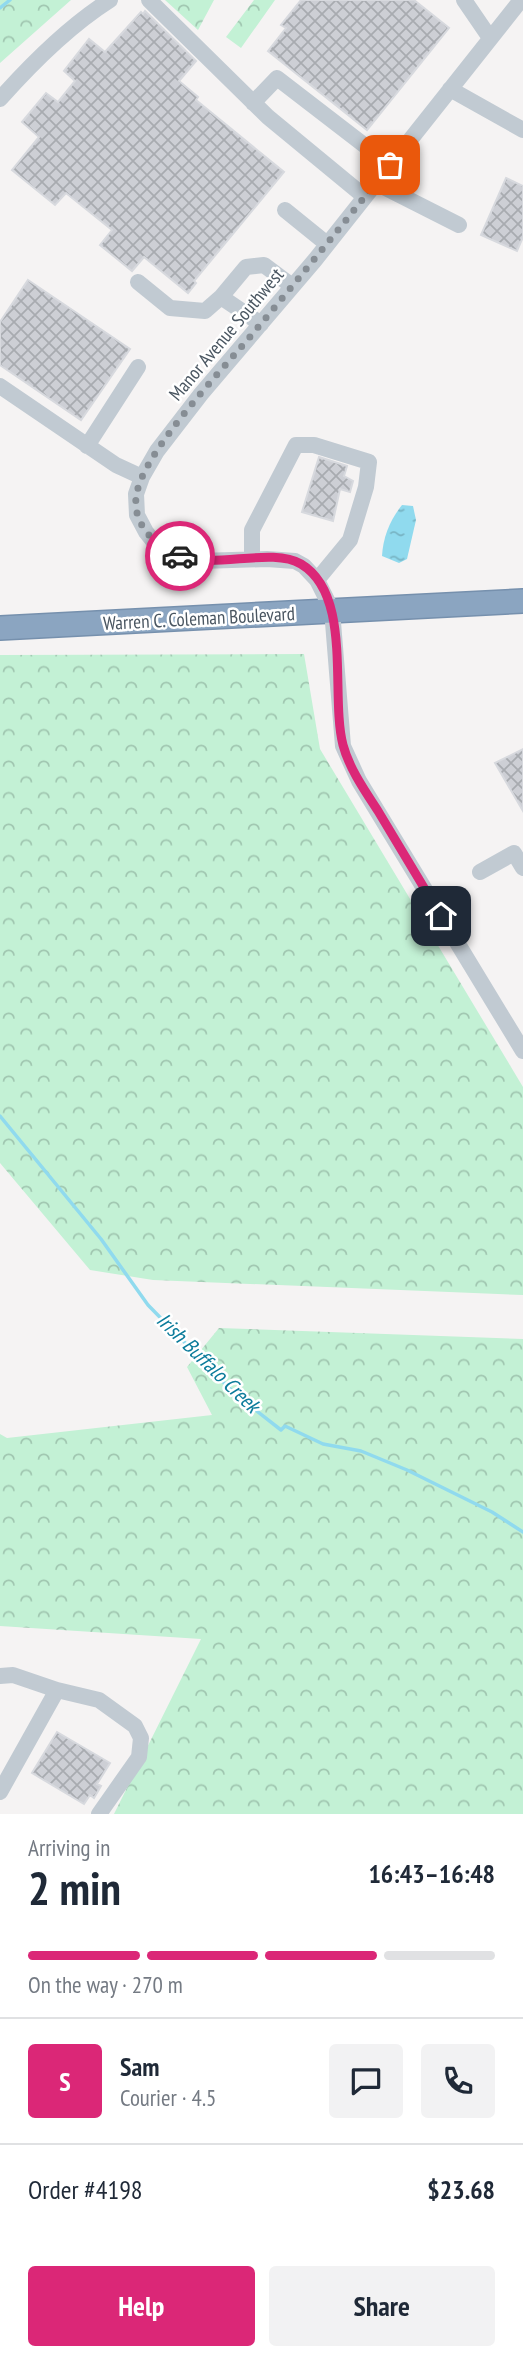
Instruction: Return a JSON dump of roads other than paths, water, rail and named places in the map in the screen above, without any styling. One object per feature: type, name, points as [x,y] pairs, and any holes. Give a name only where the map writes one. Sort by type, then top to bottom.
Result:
[{"type":"highway","name":"Warren C. Coleman Boulevard","points":[[0,628],[523,601]]},
{"type":"street","points":[[0,99],[18,78],[79,22],[110,0]]},
{"type":"street","points":[[149,0],[253,103],[365,197]]},
{"type":"street","points":[[464,0],[490,38]]},
{"type":"street","name":"Manor Avenue Southwest","points":[[332,610],[317,580],[295,561],[200,561],[175,554],[154,542],[137,515],[136,494],[157,451],[365,197],[520,0]]},
{"type":"street","points":[[253,103],[277,78],[390,165]]},
{"type":"street","points":[[450,89],[523,130]]},
{"type":"street","points":[[376,183],[459,225]]},
{"type":"street","points":[[285,210],[327,244]]},
{"type":"street","points":[[138,282],[170,308],[205,311],[246,267],[264,265],[292,286]]},
{"type":"street","points":[[220,297],[261,324]]},
{"type":"street","points":[[87,446],[138,368]]},
{"type":"street","points":[[0,386],[116,465],[142,477]]},
{"type":"street","points":[[252,559],[252,530],[296,446],[314,445],[369,462],[366,487],[350,540],[317,580]]},
{"type":"street","points":[[332,610],[343,746],[359,781],[523,1051]]},
{"type":"street","points":[[480,872],[514,853],[523,868]]},
{"type":"street","points":[[0,1676],[13,1675],[57,1690],[99,1700],[135,1726],[141,1738],[139,1757],[99,1814]]},
{"type":"street","points":[[0,1791],[57,1690]]},
{"type":"water","points":[[402,505],[413,506],[416,520],[407,559],[399,563],[382,556],[388,529]]},
{"type":"waterway","points":[[0,8],[10,0]]},
{"type":"waterway","name":"Irish Buffalo Creek","points":[[0,1116],[101,1239],[148,1305],[235,1394],[281,1430],[285,1426],[323,1444],[361,1451],[407,1470],[492,1512],[523,1532]]}]
